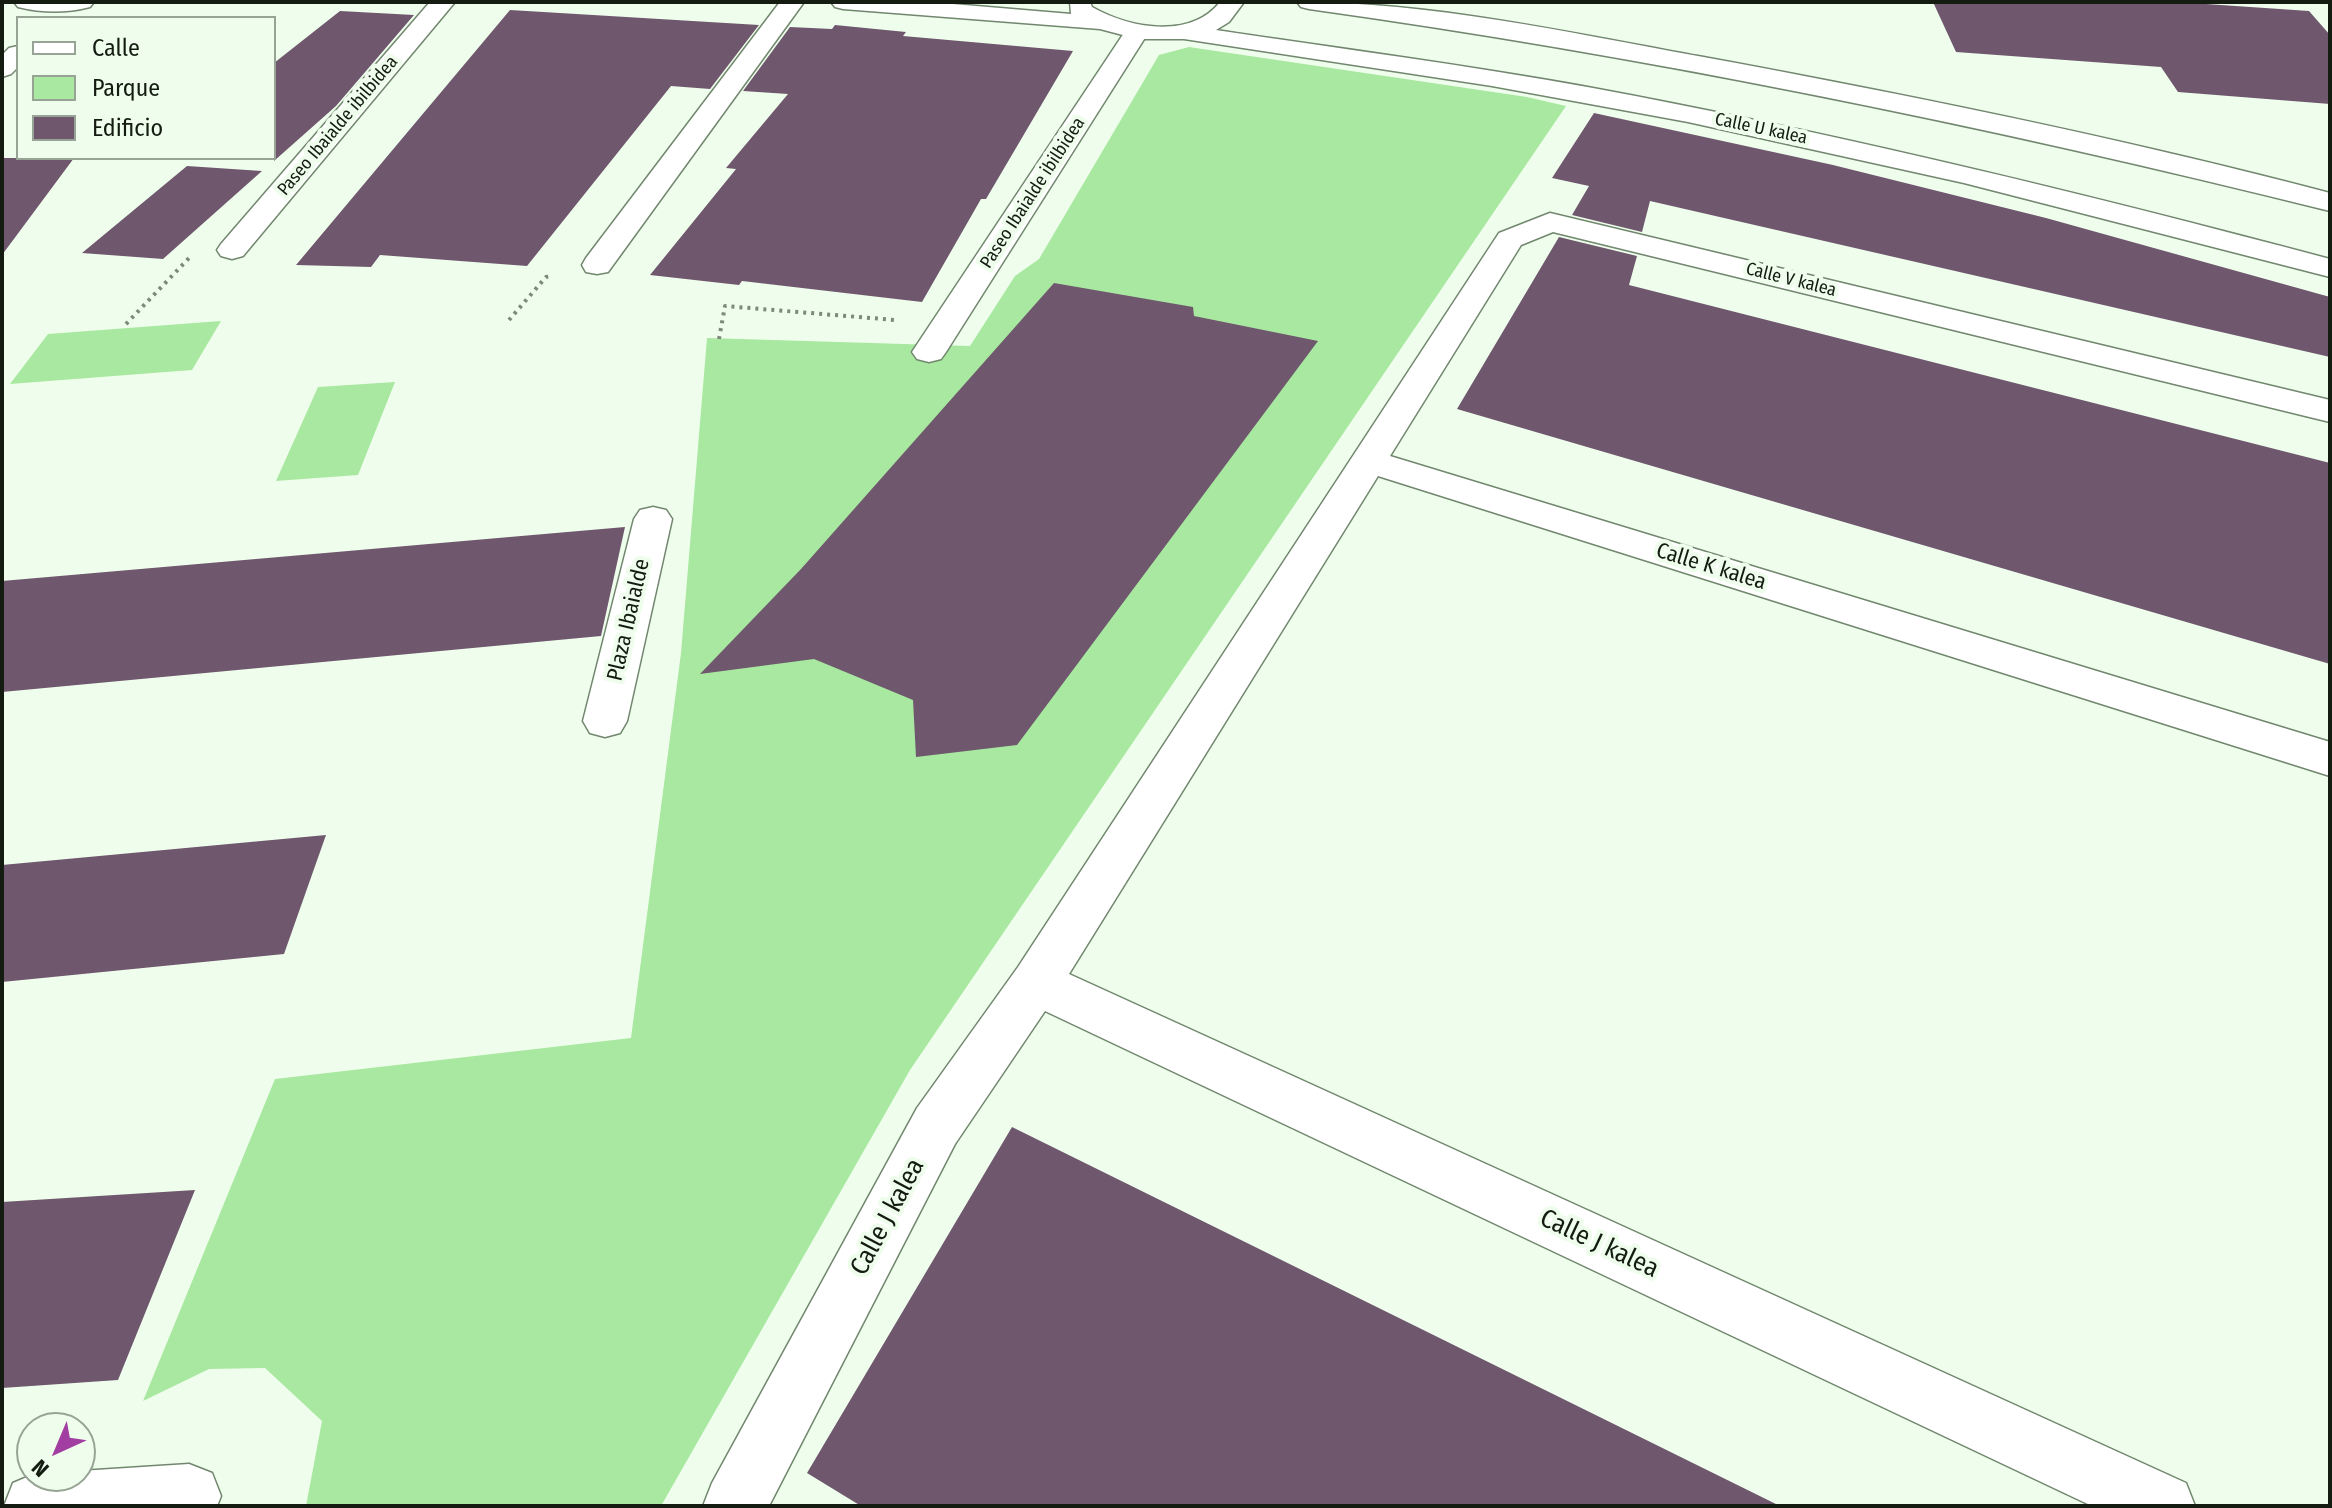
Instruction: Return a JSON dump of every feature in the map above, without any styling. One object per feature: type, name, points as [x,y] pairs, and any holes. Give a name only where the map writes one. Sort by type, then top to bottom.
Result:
[{"type":"street","points":[[2,3],[24,2],[66,8]]},
{"type":"street","name":"Paseo Ibaialde ibilbidea","points":[[232,250],[443,2]]},
{"type":"street","points":[[597,265],[792,2]]},
{"type":"street","points":[[843,2],[1097,23],[1136,33],[1183,32],[1218,20],[1232,2]]},
{"type":"street","points":[[1080,2],[1080,10],[1097,23]]},
{"type":"street","points":[[1309,2],[1590,43],[1746,70],[2113,149],[2330,202]]},
{"type":"street","name":"Calle U kalea","points":[[1183,32],[1463,72],[1789,135],[2023,187],[2330,268]]},
{"type":"street","name":"Paseo Ibaialde ibilbidea","points":[[929,352],[1136,33]]},
{"type":"street","name":"Calle V kalea","points":[[1368,461],[1510,239],[1550,222],[2330,411]]},
{"type":"street","name":"Calle J kalea","points":[[746,1484],[936,1126],[1036,983],[1368,461]]},
{"type":"street","name":"Calle K kalea","points":[[1368,461],[2330,759]]},
{"type":"street","name":"Plaza Ibaialde","points":[[605,721],[653,519]]},
{"type":"street","name":"Calle J kalea","points":[[1036,983],[2163,1506]]},
{"type":"street","points":[[36,1506],[189,1496]]},
{"type":"path","points":[[126,324],[188,256],[232,250]]},
{"type":"path","points":[[509,320],[546,277],[597,265]]},
{"type":"green space","points":[[1189,47],[1527,97],[1566,106],[910,1070],[661,1506],[306,1506],[322,1421],[265,1368],[209,1369],[143,1401],[275,1079],[631,1038],[681,653],[707,338],[970,346],[1015,276],[1039,259],[1159,55]]},
{"type":"green space","points":[[221,321],[192,370],[10,384],[48,334]]},
{"type":"green space","points":[[395,382],[358,475],[276,481],[318,387]]},
{"type":"building","points":[[1933,2],[2177,2],[2309,11],[2330,35],[2330,104],[2178,92],[2161,67],[1956,52]]},
{"type":"building","points":[[510,10],[759,25],[710,89],[671,86],[527,266],[380,255],[371,267],[296,265]]},
{"type":"building","points":[[340,11],[414,15],[336,106],[276,159],[276,61]]},
{"type":"building","points":[[835,25],[906,32],[903,36],[1073,51],[986,199],[981,199],[922,302],[742,281],[739,285],[650,275],[736,169],[726,168],[788,94],[743,91],[790,27],[832,29]]},
{"type":"building","points":[[1594,113],[1833,165],[2046,218],[2330,297],[2330,357],[1650,201],[1642,232],[1572,215],[1589,186],[1552,178]]},
{"type":"building","points":[[2,158],[73,160],[2,255]]},
{"type":"building","points":[[187,166],[262,171],[163,259],[82,253]]},
{"type":"building","points":[[1559,237],[1637,256],[1629,285],[2330,463],[2330,664],[1457,409]]},
{"type":"building","points":[[1054,283],[1193,307],[1194,316],[1318,341],[1017,745],[916,757],[913,700],[814,659],[700,674],[801,569]]},
{"type":"building","points":[[625,527],[601,636],[2,692],[2,581]]},
{"type":"building","points":[[326,835],[284,954],[2,982],[2,865]]},
{"type":"building","points":[[1012,1127],[1780,1506],[861,1506],[807,1473]]},
{"type":"building","points":[[195,1190],[118,1380],[2,1388],[2,1202]]}]
